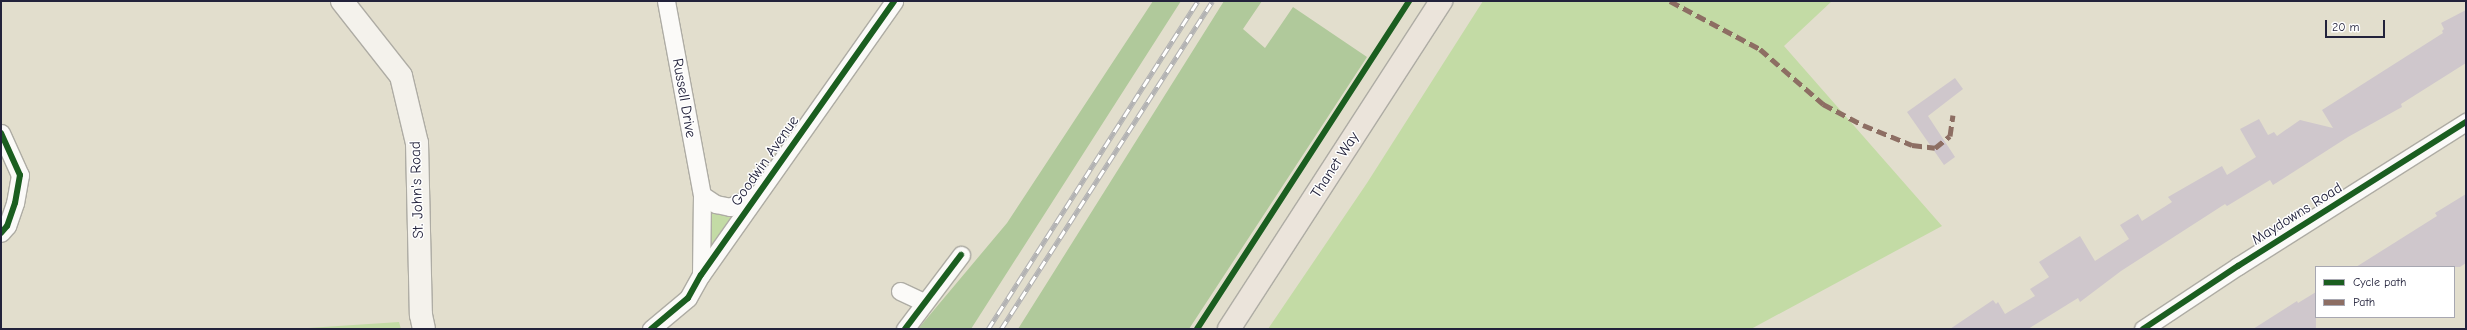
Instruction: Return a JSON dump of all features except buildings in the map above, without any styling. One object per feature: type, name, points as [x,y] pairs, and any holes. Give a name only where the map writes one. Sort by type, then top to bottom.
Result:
[{"type":"main road","name":"St. John's Road","points":[[342,1],[401,76],[418,143],[421,315],[424,329]]},
{"type":"main road","name":"Thanet Way","points":[[1229,329],[1441,1]]},
{"type":"street","name":"Russell Drive","points":[[666,1],[702,195],[701,275]]},
{"type":"street","name":"Goodwin Avenue","points":[[651,329],[688,298],[701,275],[894,1]]},
{"type":"street","name":"Maydowns Road","points":[[2143,329],[2244,262],[2466,122]]},
{"type":"street","points":[[1,133],[20,175],[15,203],[7,226],[1,233]]},
{"type":"street","points":[[702,195],[716,204],[730,207],[758,194]]},
{"type":"street","points":[[905,329],[961,255]]},
{"type":"street","points":[[900,291],[924,302]]},
{"type":"green space","points":[[1153,1],[1181,1],[971,329],[918,329],[1007,223]]},
{"type":"green space","points":[[1224,1],[1262,1],[1243,29],[1265,48],[1293,7],[1367,57],[1189,329],[1018,329]]},
{"type":"green space","points":[[1483,1],[1832,1],[1784,46],[1942,226],[1751,329],[1268,329],[1367,183]]},
{"type":"green space","points":[[757,194],[701,275],[702,195],[716,204]]},
{"type":"green space","points":[[399,322],[401,329],[293,329]]},
{"type":"railway","points":[[988,329],[1198,1]]},
{"type":"railway","points":[[1001,329],[1212,1]]},
{"type":"marked path","points":[[1670,1],[1760,49],[1823,104],[1863,125],[1912,145],[1935,148],[1950,136],[1953,115]]},
{"type":"cycle path","points":[[651,329],[688,298],[701,275],[894,1]]},
{"type":"cycle path","points":[[1197,329],[1409,1]]},
{"type":"cycle path","points":[[2143,329],[2238,266],[2466,122]]},
{"type":"cycle path","points":[[1,133],[20,175],[15,203],[7,226],[1,233]]},
{"type":"cycle path","points":[[905,329],[961,255]]}]
